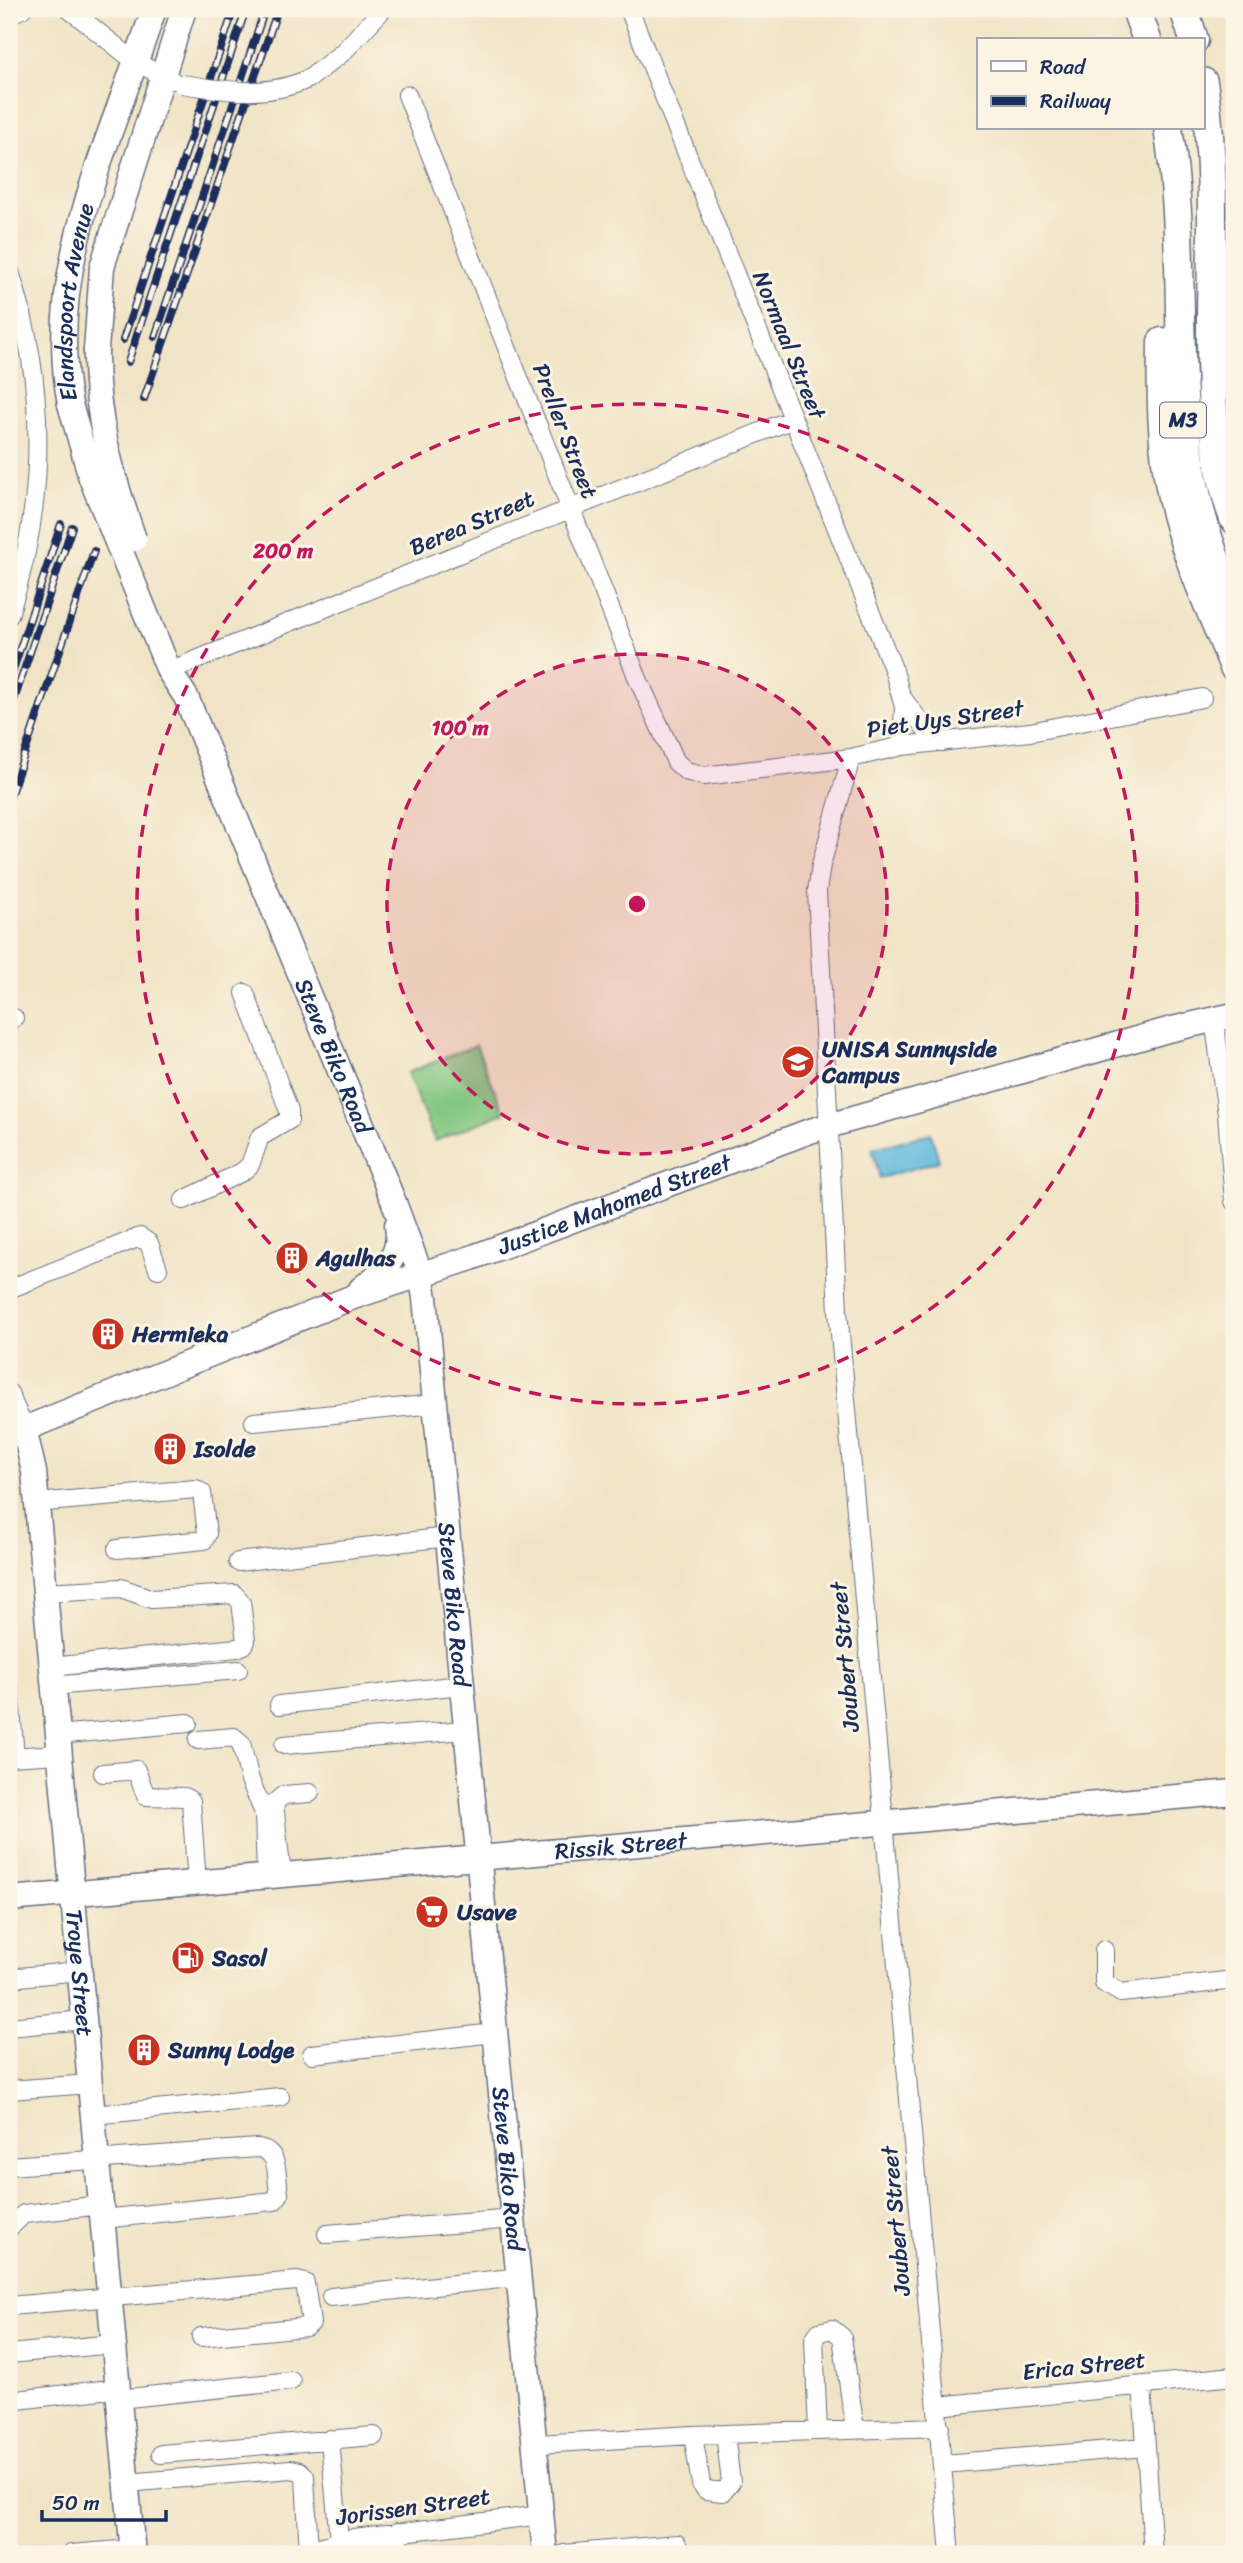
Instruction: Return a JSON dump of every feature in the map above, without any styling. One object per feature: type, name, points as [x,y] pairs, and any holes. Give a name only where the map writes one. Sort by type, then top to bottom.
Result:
[{"type":"main road","name":"Elandspoort Avenue","points":[[126,540],[91,478],[70,404],[63,336],[68,273],[77,234],[154,9]]},
{"type":"main road","name":"Elandspoort Avenue","points":[[175,669],[126,540],[105,447],[97,395],[96,350],[103,267],[172,80],[184,9]]},
{"type":"main road","points":[[1136,9],[1146,38]]},
{"type":"main road","points":[[1184,9],[1193,38]]},
{"type":"main road","name":"M3","points":[[1204,92],[1212,176],[1210,355],[1213,410],[1219,459],[1234,519]]},
{"type":"main road","name":"M3","points":[[1168,130],[1176,230],[1181,389],[1188,464],[1202,520],[1234,601]]},
{"type":"main road","points":[[1176,230],[1162,345],[1161,407],[1170,482],[1182,534],[1234,667]]},
{"type":"main road","name":"Steve Biko Road","points":[[175,669],[393,1200],[421,1275],[494,2033],[537,2444],[545,2554]]},
{"type":"main road","name":"Justice Mahomed Street","points":[[16,1432],[353,1297],[421,1275],[828,1126],[1224,1017]]},
{"type":"main road","points":[[353,1297],[380,1274],[394,1256],[398,1239],[393,1200]]},
{"type":"main road","name":"Troye Street","points":[[16,1432],[34,1472],[133,2552]]},
{"type":"main road","name":"Rissik Street","points":[[9,1899],[1234,1793]]},
{"type":"street","points":[[9,14],[22,9]]},
{"type":"street","points":[[69,9],[136,63],[172,80],[242,92],[269,91],[310,78],[343,52],[383,9]]},
{"type":"street","name":"Normaal Street","points":[[629,9],[902,699],[925,728],[943,742]]},
{"type":"street","name":"Preller Street","points":[[407,95],[549,452],[569,509],[664,740],[676,762],[693,775]]},
{"type":"street","points":[[9,269],[33,361],[38,406],[38,459],[30,535],[9,615]]},
{"type":"street","name":"Berea Street","points":[[175,669],[793,419]]},
{"type":"street","name":"Piet Uys Street","points":[[693,775],[714,776],[851,758],[902,746],[1065,726],[1202,698]]},
{"type":"street","name":"Normaal Street","points":[[902,699],[902,746]]},
{"type":"street","name":"Joubert Street","points":[[851,758],[821,865],[817,899],[838,1311],[950,2554]]},
{"type":"street","points":[[184,1200],[242,1172],[250,1165],[260,1137],[289,1121],[289,1111],[245,993]]},
{"type":"street","points":[[1224,1017],[1224,1087],[1234,1201]]},
{"type":"street","points":[[9,1289],[140,1237],[149,1243],[158,1269]]},
{"type":"street","name":"Troye Street","points":[[9,1393],[16,1432]]},
{"type":"street","points":[[254,1422],[435,1404]]},
{"type":"street","points":[[36,1503],[195,1489],[202,1493],[207,1534],[204,1541],[117,1549]]},
{"type":"street","points":[[238,1562],[447,1537]]},
{"type":"street","points":[[44,1592],[121,1588],[152,1599],[234,1594],[241,1602],[246,1640],[244,1645],[237,1648],[52,1677]]},
{"type":"street","points":[[52,1677],[238,1670]]},
{"type":"street","points":[[279,1705],[461,1685]]},
{"type":"street","points":[[9,1688],[12,1756],[58,1745],[188,1723]]},
{"type":"street","points":[[284,1745],[465,1730]]},
{"type":"street","points":[[198,1740],[239,1739],[250,1780],[264,1813],[274,1877]]},
{"type":"street","points":[[103,1773],[136,1770],[144,1794],[149,1797],[183,1797],[191,1801],[197,1883]]},
{"type":"street","points":[[274,1877],[274,1803],[284,1795],[310,1793]]},
{"type":"street","points":[[1104,1950],[1104,1983],[1121,1993],[1234,1980]]},
{"type":"street","points":[[9,1978],[79,1971]]},
{"type":"street","points":[[9,2027],[84,2020]]},
{"type":"street","points":[[312,2054],[494,2033]]},
{"type":"street","points":[[9,2090],[92,2102],[280,2097]]},
{"type":"street","points":[[92,2102],[251,2091]]},
{"type":"street","points":[[9,2165],[267,2149],[273,2155],[279,2194],[269,2202],[22,2215],[9,2228]]},
{"type":"street","points":[[327,2234],[514,2219]]},
{"type":"street","points":[[331,2297],[520,2277]]},
{"type":"street","points":[[9,2306],[297,2281],[305,2283],[311,2323],[306,2327],[201,2337]]},
{"type":"street","points":[[818,2431],[814,2339],[819,2332],[832,2329],[842,2337],[855,2430]]},
{"type":"street","points":[[9,2354],[114,2344]]},
{"type":"street","name":"Erica Street","points":[[938,2406],[1234,2376]]},
{"type":"street","points":[[9,2401],[291,2381]]},
{"type":"street","points":[[1142,2385],[1153,2554]]},
{"type":"street","points":[[537,2444],[693,2435],[940,2427]]},
{"type":"street","points":[[693,2435],[701,2484],[706,2490],[723,2492],[730,2482],[725,2434]]},
{"type":"street","points":[[161,2454],[374,2436]]},
{"type":"street","points":[[330,2439],[338,2540]]},
{"type":"street","points":[[943,2463],[1146,2447]]},
{"type":"street","points":[[127,2483],[291,2469],[300,2471],[305,2476],[309,2552]]},
{"type":"street","name":"Jorissen Street","points":[[291,2554],[309,2552],[338,2540],[542,2515]]},
{"type":"street","points":[[397,2532],[398,2554]]},
{"type":"street","points":[[564,2554],[677,2544]]},
{"type":"street","points":[[71,2554],[133,2552]]},
{"type":"green space","points":[[476,1045],[504,1113],[435,1141],[407,1073]]},
{"type":"water","points":[[931,1133],[939,1161],[880,1178],[872,1149]]},
{"type":"railway","points":[[123,340],[234,9]]},
{"type":"railway","points":[[128,362],[246,9]]},
{"type":"railway","points":[[155,337],[265,9]]},
{"type":"railway","points":[[144,399],[278,9]]},
{"type":"railway","points":[[9,682],[61,524]]},
{"type":"railway","points":[[9,715],[72,527]]},
{"type":"railway","points":[[9,799],[94,551]]},
{"type":"place","name":"UNISA Sunnyside Campus","points":[[798,1062]]},
{"type":"place","name":"Agulhas","points":[[292,1258]]},
{"type":"place","name":"Hermieka","points":[[108,1334]]},
{"type":"place","name":"Isolde","points":[[170,1449]]},
{"type":"place","name":"Usave","points":[[432,1912]]},
{"type":"place","name":"Sasol","points":[[188,1958]]},
{"type":"place","name":"Sunny Lodge","points":[[144,2050]]}]
